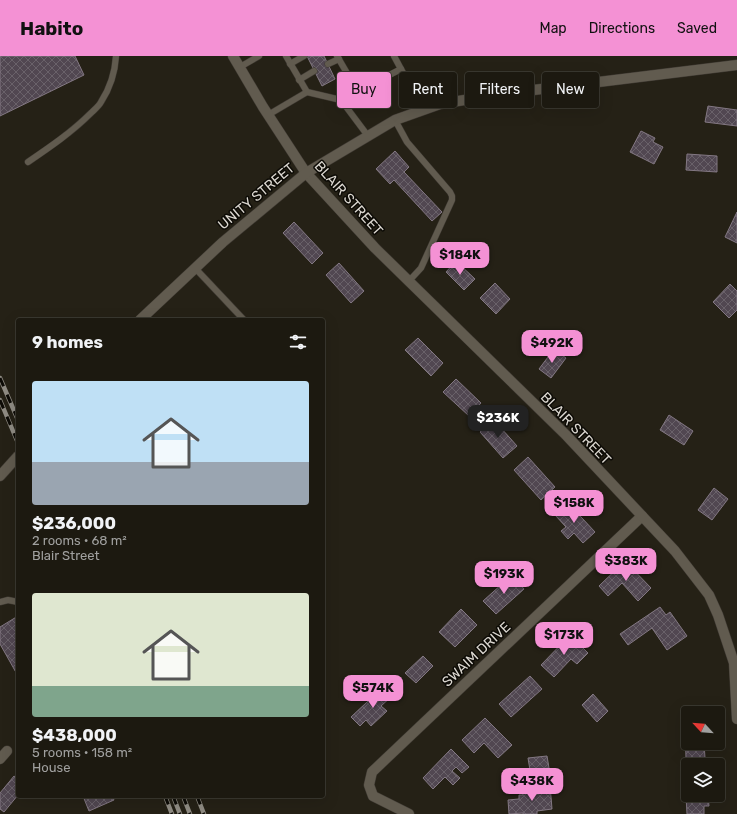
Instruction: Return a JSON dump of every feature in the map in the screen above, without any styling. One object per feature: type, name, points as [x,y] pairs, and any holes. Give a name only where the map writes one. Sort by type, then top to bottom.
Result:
[{"type":"street","name":"BLAIR STREET","points":[[233,56],[268,115],[306,173],[375,248],[566,435],[674,551],[709,595],[736,662],[737,719]]},
{"type":"street","name":"UNITY STREET","points":[[142,318],[223,242],[306,173],[394,120],[440,104],[501,94],[737,66]]},
{"type":"street","points":[[0,476],[16,458]]},
{"type":"street","name":"SWAIM DRIVE","points":[[409,814],[373,796],[369,785],[372,772],[642,516]]},
{"type":"street","points":[[0,759],[8,751]]},
{"type":"lane","points":[[28,162],[56,143],[81,123],[101,103],[110,86],[115,70],[116,56]]},
{"type":"lane","points":[[240,67],[259,56]]},
{"type":"lane","points":[[286,56],[307,92],[337,99]]},
{"type":"lane","points":[[290,64],[304,56]]},
{"type":"lane","points":[[394,56],[423,110]]},
{"type":"lane","points":[[328,64],[338,57],[347,72]]},
{"type":"lane","points":[[391,74],[401,69]]},
{"type":"lane","points":[[299,80],[314,72]]},
{"type":"lane","points":[[268,115],[307,92]]},
{"type":"lane","points":[[347,108],[368,136]]},
{"type":"lane","points":[[394,120],[407,142],[452,196],[452,200],[420,268],[409,281]]},
{"type":"lane","points":[[195,268],[242,318]]},
{"type":"lane","points":[[0,602],[8,600],[16,602]]},
{"type":"building","points":[[0,56],[75,56],[84,75],[0,116]]},
{"type":"building","points":[[307,56],[324,56],[335,79],[322,86]]},
{"type":"building","points":[[708,106],[737,110],[737,126],[705,122]]},
{"type":"building","points":[[641,131],[655,138],[653,142],[663,147],[654,164],[630,152]]},
{"type":"building","points":[[395,151],[409,167],[404,172],[442,212],[432,221],[394,180],[390,184],[376,169]]},
{"type":"building","points":[[687,154],[717,156],[717,172],[686,170]]},
{"type":"building","points":[[737,212],[737,243],[725,237]]},
{"type":"building","points":[[294,222],[323,253],[312,264],[283,233]]},
{"type":"building","points":[[456,261],[475,279],[464,290],[446,272]]},
{"type":"building","points":[[339,263],[364,291],[351,303],[326,275]]},
{"type":"building","points":[[495,283],[510,299],[496,314],[480,298]]},
{"type":"building","points":[[730,284],[737,291],[737,310],[729,318],[713,302]]},
{"type":"building","points":[[418,338],[443,363],[431,376],[405,350]]},
{"type":"building","points":[[554,349],[566,358],[551,378],[539,369]]},
{"type":"building","points":[[456,379],[481,403],[469,416],[443,392]]},
{"type":"building","points":[[669,415],[693,431],[684,445],[660,430]]},
{"type":"building","points":[[494,420],[517,446],[503,458],[480,432]]},
{"type":"building","points":[[528,457],[555,487],[541,500],[514,470]]},
{"type":"building","points":[[714,488],[728,499],[712,520],[698,510]]},
{"type":"building","points":[[568,503],[595,532],[583,543],[574,533],[568,539],[561,531],[566,527],[555,515]]},
{"type":"building","points":[[625,561],[651,588],[638,601],[622,583],[608,596],[599,586]]},
{"type":"building","points":[[512,575],[524,589],[496,614],[483,601]]},
{"type":"building","points":[[660,607],[666,615],[670,612],[687,636],[667,650],[652,628],[628,645],[620,634]]},
{"type":"building","points":[[461,609],[477,625],[455,647],[439,632]]},
{"type":"building","points":[[16,617],[16,672],[0,644],[0,627]]},
{"type":"building","points":[[570,635],[588,653],[577,664],[571,659],[554,677],[541,665]]},
{"type":"building","points":[[423,656],[433,666],[416,683],[405,673]]},
{"type":"building","points":[[530,676],[542,689],[511,717],[499,704]]},
{"type":"building","points":[[383,687],[392,696],[381,706],[387,711],[371,726],[366,720],[360,726],[351,717]]},
{"type":"building","points":[[593,694],[608,711],[597,722],[582,705]]},
{"type":"building","points":[[485,718],[512,745],[498,758],[484,743],[474,753],[462,740]]},
{"type":"building","points":[[451,749],[469,767],[462,773],[456,767],[452,771],[460,778],[453,785],[445,777],[433,789],[423,778]]},
{"type":"building","points":[[686,750],[704,750],[705,758],[686,758]]},
{"type":"building","points":[[547,756],[549,768],[530,770],[528,758]]},
{"type":"building","points":[[14,776],[16,778],[16,797],[4,812],[0,809],[0,793]]},
{"type":"building","points":[[550,785],[552,809],[537,811],[537,814],[509,814],[508,800],[519,799],[519,795],[523,795],[522,791],[534,790],[535,795],[538,794],[538,786]]},
{"type":"building","points":[[84,798],[113,798],[114,800],[89,811]]},
{"type":"building","points":[[686,802],[709,802],[709,806],[704,806],[704,814],[687,814]]},
{"type":"railway","points":[[0,378],[16,415]]},
{"type":"railway","points":[[0,400],[16,438]]},
{"type":"railway","points":[[166,798],[172,814]]},
{"type":"railway","points":[[174,798],[180,814]]},
{"type":"railway","points":[[184,798],[190,814]]},
{"type":"railway","points":[[198,798],[204,814]]}]
